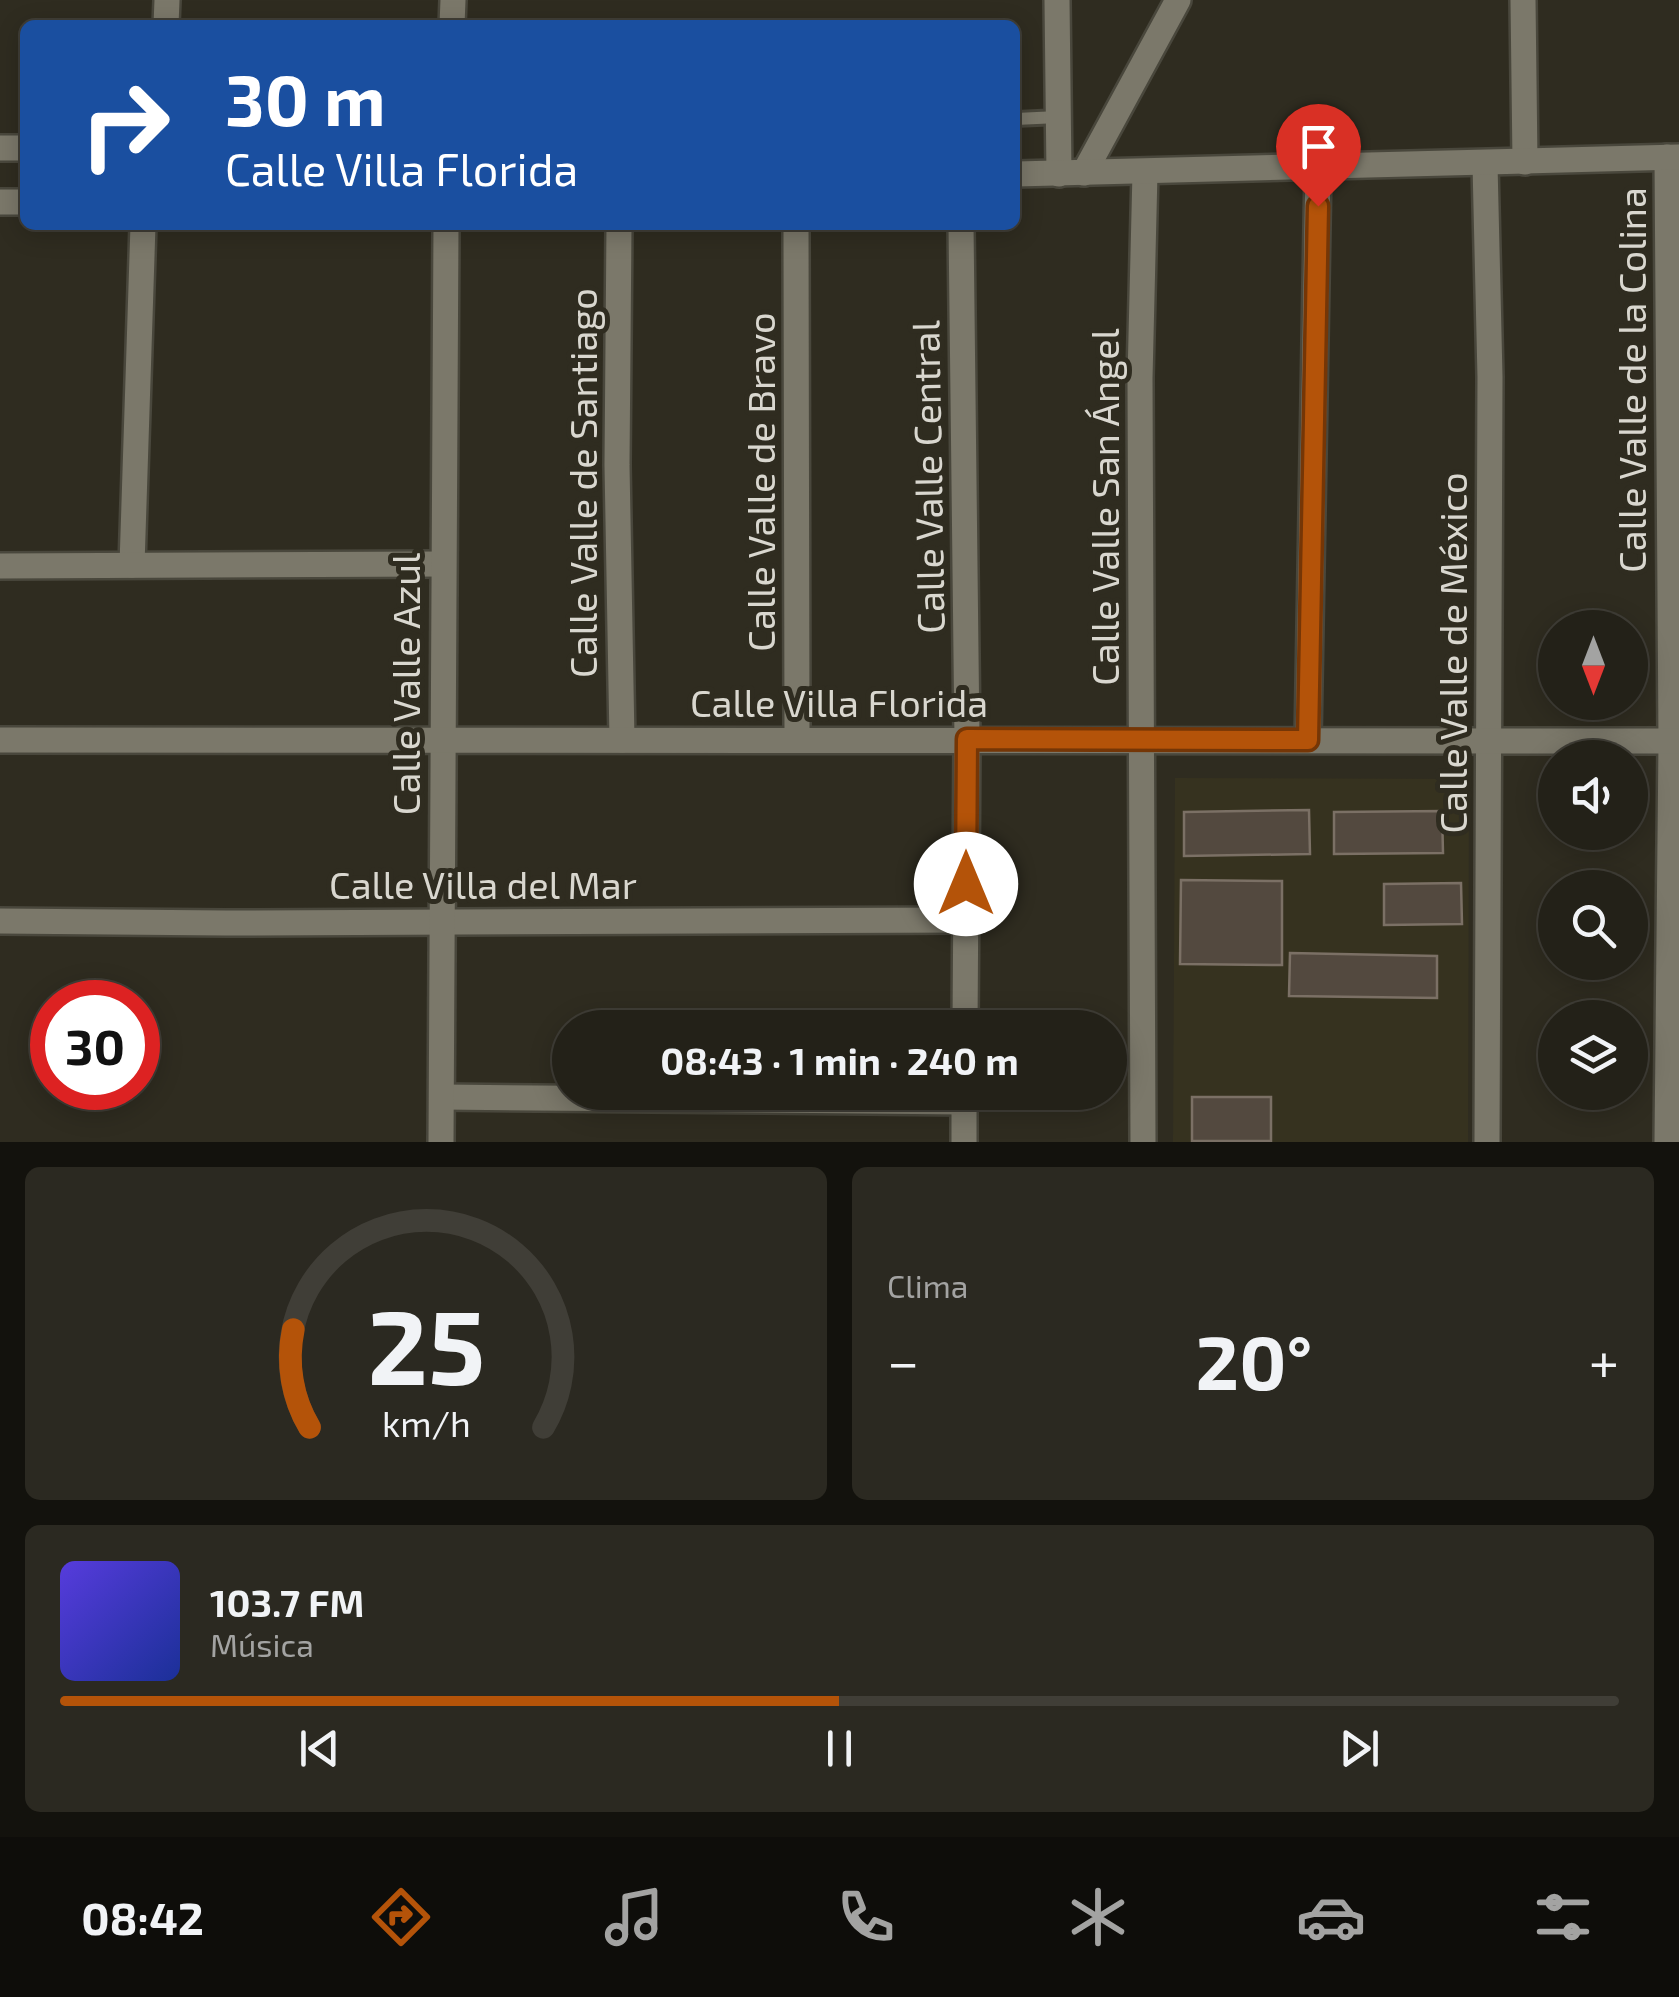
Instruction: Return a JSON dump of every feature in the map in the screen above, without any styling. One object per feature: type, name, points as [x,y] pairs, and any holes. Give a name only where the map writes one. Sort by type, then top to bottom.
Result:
[{"type":"street","points":[[1057,0],[1058,117],[1072,173]]},
{"type":"street","points":[[1072,173],[1178,0]]},
{"type":"street","points":[[1523,0],[1525,162]]},
{"type":"street","points":[[1020,174],[1673,157]]},
{"type":"street","name":"Calle Valle de la Colina","points":[[1667,1142],[1674,1103],[1673,157]]},
{"type":"street","name":"Calle Valle de México","points":[[1485,164],[1490,378],[1488,1142]]},
{"type":"street","points":[[1308,740],[1318,168]]},
{"type":"street","name":"Calle Valle San Ángel","points":[[1143,1142],[1140,378],[1144,172]]},
{"type":"street","points":[[132,565],[143,230]]},
{"type":"street","name":"Calle Valle Azul","points":[[441,1142],[446,230]]},
{"type":"street","name":"Calle Valle de Santiago","points":[[620,230],[617,465],[622,740]]},
{"type":"street","name":"Calle Valle de Bravo","points":[[796,230],[797,739]]},
{"type":"street","name":"Calle Valle Central","points":[[962,230],[965,1010]]},
{"type":"street","points":[[0,566],[442,564]]},
{"type":"street","name":"Calle Villa Florida","points":[[0,740],[1675,741]]},
{"type":"street","name":"Calle Villa del Mar","points":[[0,920],[966,920]]},
{"type":"street","points":[[442,1098],[552,1098]]},
{"type":"street","points":[[964,1110],[964,1142]]},
{"type":"lane","points":[[1020,119],[1058,117]]},
{"type":"shaded area","points":[[1175,778],[1469,779],[1468,1142],[1173,1142]]},
{"type":"building","points":[[1309,810],[1310,854],[1184,856],[1184,812]]},
{"type":"building","points":[[1442,811],[1443,853],[1334,854],[1334,812]]},
{"type":"building","points":[[1181,880],[1282,881],[1282,965],[1180,964]]},
{"type":"building","points":[[1461,883],[1462,924],[1384,925],[1384,884]]},
{"type":"building","points":[[1290,953],[1437,956],[1437,998],[1289,996]]},
{"type":"building","points":[[1192,1097],[1271,1097],[1271,1141],[1192,1141]]},
{"type":"route","points":[[966,884],[967,739],[1308,740],[1318,206]]}]
